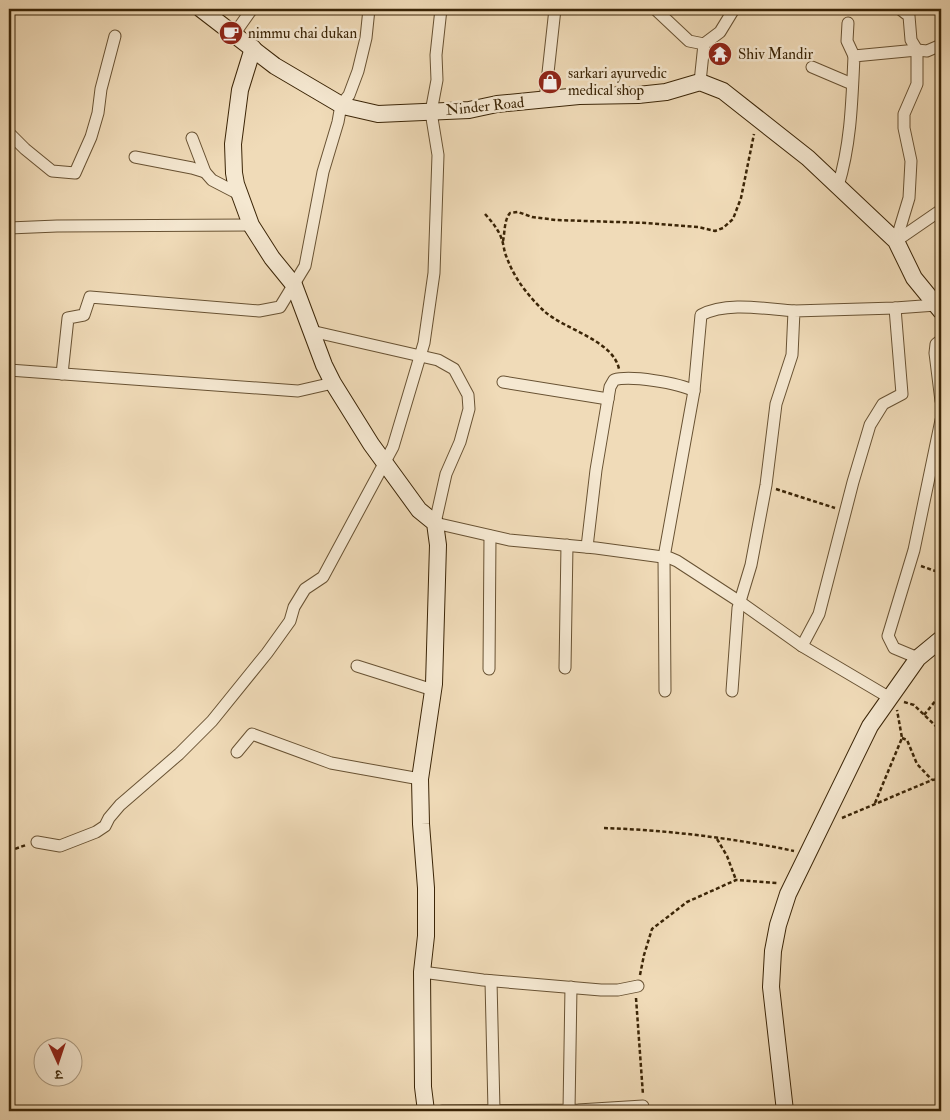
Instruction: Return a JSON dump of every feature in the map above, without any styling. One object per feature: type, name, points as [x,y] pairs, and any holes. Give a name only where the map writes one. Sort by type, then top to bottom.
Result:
[{"type":"street","name":"Ninder Road","points":[[201,9],[275,66],[341,105],[378,114],[468,110],[497,104],[579,96],[638,95],[666,92],[700,82]]},
{"type":"street","points":[[234,33],[252,9]]},
{"type":"street","points":[[62,374],[68,318],[84,315],[90,297],[259,311],[280,307],[305,266],[323,172],[338,122],[341,105],[349,95],[358,71],[366,38],[369,9]]},
{"type":"street","points":[[37,842],[60,846],[79,840],[105,826],[120,805],[182,751],[212,721],[267,653],[290,621],[294,607],[305,589],[323,578],[385,464],[393,447],[420,356],[434,273],[438,155],[431,112],[436,80],[440,9]]},
{"type":"street","points":[[545,100],[555,9]]},
{"type":"street","points":[[655,9],[689,41],[704,44]]},
{"type":"street","points":[[734,9],[720,32],[704,44],[700,82],[723,91],[808,158],[896,241],[914,278],[938,308]]},
{"type":"street","points":[[896,241],[910,198],[911,161],[904,128],[904,114],[916,84],[917,50],[910,40],[909,16],[900,9]]},
{"type":"street","points":[[838,186],[844,168],[850,129],[854,56],[848,41],[848,23]]},
{"type":"street","points":[[9,133],[52,171],[75,173],[91,137],[115,36]]},
{"type":"street","points":[[854,56],[917,50],[927,51],[941,45]]},
{"type":"street","points":[[252,48],[240,90],[233,144],[234,173],[250,225],[272,258],[294,285],[324,365],[333,383],[370,444],[419,510],[435,523],[509,540],[587,547],[664,557],[677,561],[740,602],[802,646],[890,698]]},
{"type":"street","points":[[812,67],[852,84]]},
{"type":"street","points":[[192,138],[206,172],[212,180],[239,194]]},
{"type":"street","points":[[135,157],[206,172]]},
{"type":"street","points":[[896,241],[941,210]]},
{"type":"street","points":[[9,228],[250,225]]},
{"type":"street","points":[[665,691],[664,557],[694,391],[701,315],[711,309],[727,307],[794,311],[938,308]]},
{"type":"street","points":[[802,646],[819,614],[853,482],[870,425],[883,404],[902,394],[895,308]]},
{"type":"street","points":[[732,691],[738,608],[751,565],[766,485],[776,404],[792,355],[794,311]]},
{"type":"street","points":[[311,331],[438,360],[454,369],[468,395],[470,410],[460,442],[446,474],[435,523],[438,545],[433,690],[420,779],[426,888],[426,936],[422,972],[423,1087],[426,1111]]},
{"type":"street","points":[[941,340],[936,344],[935,352],[941,401]]},
{"type":"street","points":[[9,370],[298,391],[333,383]]},
{"type":"street","points":[[587,547],[596,470],[610,387],[614,380],[621,378],[684,386],[694,391]]},
{"type":"street","points":[[504,382],[608,399]]},
{"type":"street","points":[[918,658],[894,648],[888,636],[911,562],[941,420]]},
{"type":"street","points":[[489,669],[490,536]]},
{"type":"street","points":[[565,668],[566,545]]},
{"type":"street","points":[[785,1111],[771,987],[773,951],[778,925],[793,884],[870,726],[918,658],[941,639]]},
{"type":"street","points":[[357,666],[433,690]]},
{"type":"street","points":[[237,752],[252,734],[331,763],[420,779]]},
{"type":"street","points":[[422,972],[491,981],[601,990],[618,990],[638,986]]},
{"type":"street","points":[[491,981],[494,1110]]},
{"type":"street","points":[[569,1110],[571,987]]},
{"type":"street","points":[[442,1111],[569,1110],[643,1106]]},
{"type":"path","points":[[621,378],[618,363],[605,348],[546,313],[533,300],[513,273],[503,249],[506,218],[510,213],[518,212],[532,217],[556,220],[647,223],[698,227],[715,231],[723,228],[734,219],[741,198],[757,118]]},
{"type":"path","points":[[485,214],[494,224],[503,241]]},
{"type":"path","points":[[766,485],[846,511]]},
{"type":"path","points":[[911,562],[941,573]]},
{"type":"path","points":[[924,715],[941,694]]},
{"type":"path","points":[[890,698],[914,705],[941,731]]},
{"type":"path","points":[[875,804],[902,738],[899,712],[890,698]]},
{"type":"path","points":[[902,738],[907,740],[917,764],[932,780]]},
{"type":"path","points":[[820,828],[932,780],[941,779]]},
{"type":"path","points":[[604,828],[631,829],[716,839],[808,854]]},
{"type":"path","points":[[716,839],[727,856],[736,880]]},
{"type":"path","points":[[9,851],[37,842]]},
{"type":"path","points":[[643,1106],[636,1000],[644,955],[652,929],[687,902],[736,880],[793,884]]},
{"type":"place","name":"nimmu chai dukan","points":[[231,33]]},
{"type":"place","name":"Shiv Mandir","points":[[720,54]]},
{"type":"place","name":"sarkari ayurvedic medical shop","points":[[550,82]]}]
